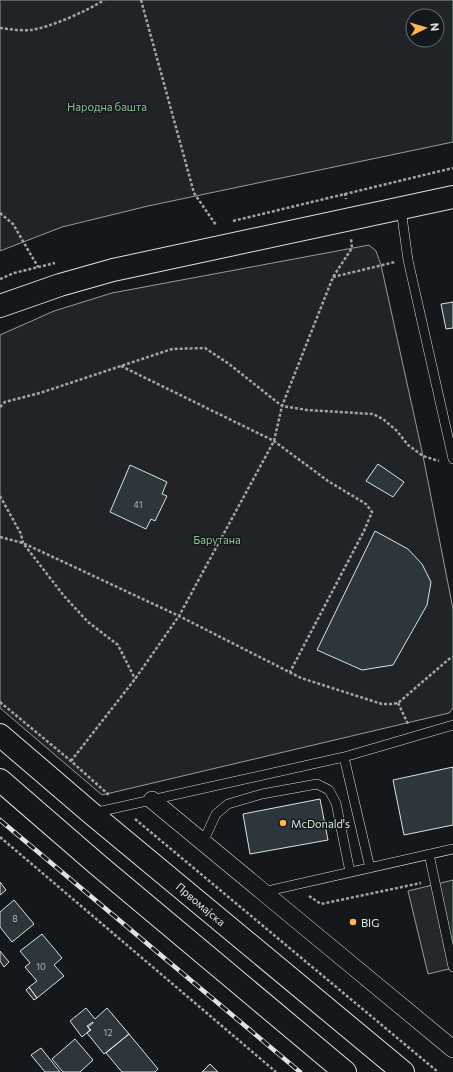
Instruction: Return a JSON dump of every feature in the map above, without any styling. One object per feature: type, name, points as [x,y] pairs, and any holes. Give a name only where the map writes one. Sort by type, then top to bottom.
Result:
[{"type":"main road","points":[[0,306],[60,285],[113,270],[453,197]]},
{"type":"main road","name":"Првомајска","points":[[0,735],[91,813],[403,1072]]},
{"type":"main road","points":[[0,780],[98,865],[344,1072]]},
{"type":"street","points":[[152,800],[453,1049]]},
{"type":"lane","points":[[401,209],[408,260],[449,461]]},
{"type":"lane","points":[[91,813],[344,756],[453,724]]},
{"type":"lane","points":[[344,756],[370,868]]},
{"type":"lane","points":[[203,842],[216,814],[228,804],[262,794],[316,784],[329,790],[336,803],[350,872]]},
{"type":"lane","points":[[263,892],[453,849]]},
{"type":"lane","points":[[429,854],[453,967]]},
{"type":"path","points":[[0,28],[31,30],[54,23],[104,0]]},
{"type":"path","points":[[141,0],[194,193],[216,226],[209,227]]},
{"type":"path","points":[[232,222],[345,193],[453,168]]},
{"type":"path","points":[[0,213],[13,224],[38,267]]},
{"type":"path","points":[[71,760],[135,679],[179,616],[274,441],[282,406],[333,277],[352,248],[349,220]]},
{"type":"path","points":[[333,277],[408,260]]},
{"type":"path","points":[[0,279],[14,272],[62,262]]},
{"type":"path","points":[[0,407],[5,402],[172,349],[205,348],[229,364],[282,406],[307,410],[373,414],[383,419],[397,431],[408,445],[423,456],[449,461]]},
{"type":"path","points":[[121,366],[274,441],[328,481],[366,504],[372,512],[358,542],[290,672]]},
{"type":"path","points":[[0,496],[22,534],[23,543],[64,596],[88,622],[118,645],[135,679]]},
{"type":"path","points":[[0,537],[23,543],[179,616],[302,678],[382,704],[398,703],[453,657]]},
{"type":"path","points":[[0,702],[71,760],[121,807],[438,1072]]},
{"type":"path","points":[[398,703],[414,736]]},
{"type":"path","points":[[0,837],[276,1072]]},
{"type":"path","points":[[291,885],[321,904],[435,880]]},
{"type":"green space","name":"Народна башта","points":[[0,0],[453,0],[453,142],[148,206],[62,227],[0,251]]},
{"type":"green space","name":"Барутана","points":[[369,245],[376,251],[381,265],[423,456],[453,609],[453,708],[449,713],[102,795],[0,708],[0,335],[54,311],[112,293]]},
{"type":"shaded area","points":[[453,880],[453,968],[428,974],[408,891]]},
{"type":"building","points":[[453,302],[453,328],[446,329],[441,304]]},
{"type":"building","points":[[378,464],[404,482],[393,497],[366,481]]},
{"type":"building","points":[[130,465],[167,482],[162,494],[167,496],[155,521],[151,519],[146,529],[110,512]]},
{"type":"building","points":[[375,531],[408,549],[422,564],[431,582],[427,605],[393,665],[362,670],[317,650]]},
{"type":"building","points":[[453,767],[453,825],[404,835],[393,780]]},
{"type":"building","points":[[320,799],[328,840],[250,854],[243,814]]},
{"type":"building","points":[[0,882],[6,890],[0,895]]},
{"type":"building","points":[[14,900],[34,924],[12,942],[0,927],[0,912]]},
{"type":"building","points":[[42,934],[62,958],[54,965],[64,976],[37,998],[29,987],[37,981],[25,967],[30,963],[20,951]]},
{"type":"building","points":[[0,951],[9,962],[4,967],[0,961]]},
{"type":"building","points":[[29,987],[37,998],[34,1000],[26,990]]},
{"type":"building","points":[[86,1008],[95,1019],[107,1008],[129,1034],[104,1054],[87,1033],[91,1030],[88,1027],[93,1022],[87,1026],[90,1030],[82,1037],[70,1021]]},
{"type":"building","points":[[129,1034],[158,1069],[155,1072],[122,1072],[106,1053]]},
{"type":"building","points":[[75,1039],[93,1060],[80,1072],[63,1072],[52,1059]]},
{"type":"building","points":[[41,1048],[60,1072],[45,1072],[31,1055]]},
{"type":"building","points":[[210,1064],[218,1072],[202,1072]]},
{"type":"railway","points":[[0,820],[300,1072]]},
{"type":"place","name":"McDonald's","points":[[283,823]]},
{"type":"place","name":"BIG","points":[[353,922]]}]
